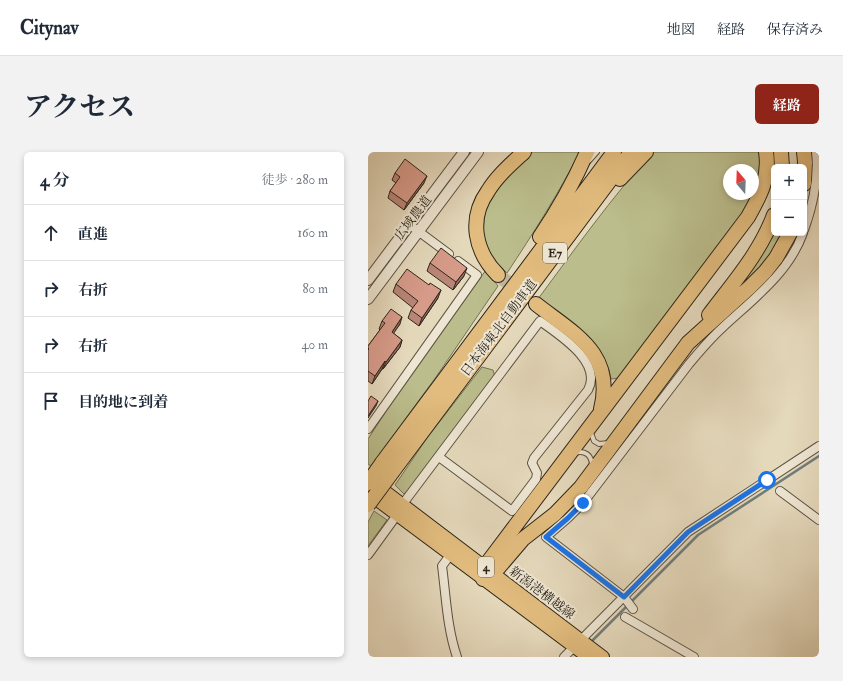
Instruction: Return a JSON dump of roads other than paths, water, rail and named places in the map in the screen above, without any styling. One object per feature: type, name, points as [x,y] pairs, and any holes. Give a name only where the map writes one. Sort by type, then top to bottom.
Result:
[{"type":"highway","points":[[498,275],[487,262],[478,243],[476,222],[478,212],[487,191],[524,152]]},
{"type":"highway","points":[[474,351],[557,211],[578,174],[587,152]]},
{"type":"highway","name":"日本海東北自動車道","points":[[368,504],[388,467],[474,351],[614,152]]},
{"type":"highway","name":"日本海東北自動車道","points":[[474,351],[631,152]]},
{"type":"highway","points":[[474,351],[533,293],[624,175],[646,152]]},
{"type":"highway","points":[[487,573],[590,426],[748,216],[757,202],[767,174],[766,152]]},
{"type":"highway","points":[[781,152],[782,164]]},
{"type":"highway","points":[[804,152],[805,164]]},
{"type":"highway","points":[[487,573],[523,539],[555,514],[581,487],[759,248],[771,223]]},
{"type":"highway","points":[[688,343],[765,272],[776,258],[788,236]]},
{"type":"highway","points":[[536,304],[580,338],[596,358],[604,376],[601,412]]},
{"type":"highway","name":"日本海東北自動車道","points":[[368,483],[388,467]]},
{"type":"main road","name":"新潟港横越線","points":[[368,479],[400,510],[451,554],[487,573]]},
{"type":"main road","name":"新潟港横越線","points":[[368,493],[400,510],[487,573],[578,643],[603,657]]},
{"type":"main road","name":"新潟港横越線","points":[[578,643],[588,657]]},
{"type":"street","name":"広域農道","points":[[368,280],[464,152]]},
{"type":"street","name":"広域農道","points":[[368,299],[478,152]]},
{"type":"street","points":[[807,222],[814,199],[817,179],[816,152]]},
{"type":"street","points":[[368,429],[477,275],[410,224]]},
{"type":"street","points":[[633,609],[624,597],[546,537],[583,503],[688,364],[706,344],[761,292],[779,272],[792,254],[802,236]]},
{"type":"street","points":[[368,555],[400,510],[439,457],[540,321],[566,340],[580,353],[589,366],[592,383],[534,458],[532,463],[537,473],[536,479],[512,511],[439,457]]},
{"type":"street","points":[[564,657],[688,532],[819,446]]},
{"type":"street","points":[[780,491],[819,520]]},
{"type":"street","points":[[451,554],[442,566],[449,623],[457,657]]},
{"type":"street","points":[[625,617],[694,657]]},
{"type":"lane","points":[[578,174],[597,152]]},
{"type":"lane","points":[[590,426],[594,441],[599,444],[610,443],[619,436]]},
{"type":"lane","points":[[569,455],[576,452],[587,453],[592,461],[591,473]]},
{"type":"waterway","points":[[590,643],[698,535],[819,456]]},
{"type":"tunnel","points":[[498,275],[523,294]]}]
